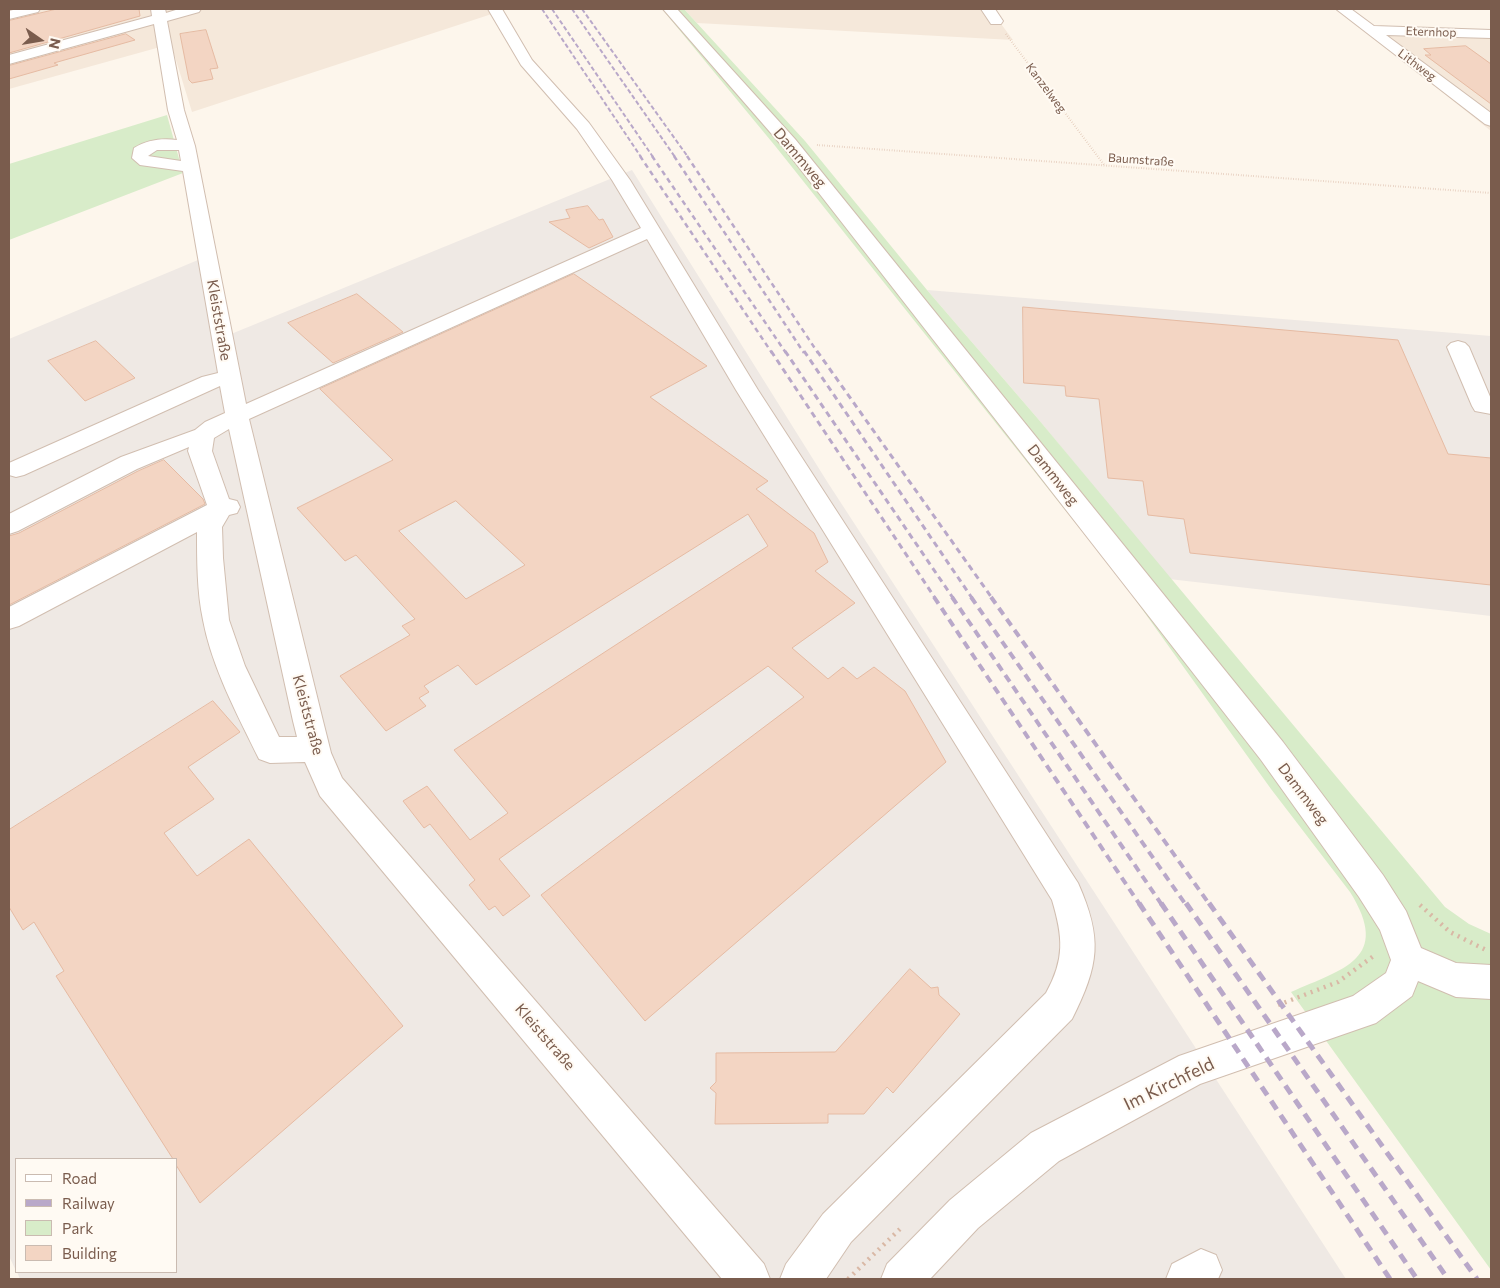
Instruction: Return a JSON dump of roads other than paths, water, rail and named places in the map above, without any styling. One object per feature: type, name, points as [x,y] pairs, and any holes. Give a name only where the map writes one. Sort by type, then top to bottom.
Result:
[{"type":"street","points":[[9,15],[33,9]]},
{"type":"street","points":[[9,60],[159,14],[194,9]]},
{"type":"street","name":"Dammweg","points":[[670,9],[789,142],[1272,751],[1390,914],[1399,931],[1408,960]]},
{"type":"street","points":[[988,9],[996,21]]},
{"type":"street","name":"Lithweg","points":[[1343,9],[1491,121]]},
{"type":"street","name":"Kleiststraße","points":[[159,14],[176,110],[189,157],[237,416],[315,749],[331,787],[749,1279]]},
{"type":"street","points":[[499,15],[526,62],[583,126],[621,180],[747,390],[1066,894],[1078,930],[1079,960],[1072,984],[1059,1006],[837,1228],[801,1279]]},
{"type":"street","name":"Eternhop","points":[[1371,30],[1491,34]]},
{"type":"street","points":[[1470,104],[1491,106]]},
{"type":"street","points":[[9,525],[146,456],[182,441],[203,435],[213,426],[652,230]]},
{"type":"street","points":[[1458,347],[1483,406],[1491,407]]},
{"type":"street","points":[[16,469],[210,382],[230,376]]},
{"type":"street","points":[[203,435],[200,451],[220,509],[210,527],[210,558],[216,620],[229,661],[270,750],[315,749]]},
{"type":"street","points":[[9,619],[220,509],[256,497]]},
{"type":"street","points":[[1408,960],[1456,980],[1491,982]]},
{"type":"street","name":"Im Kirchfeld","points":[[902,1279],[964,1214],[1045,1147],[1192,1069],[1363,1010],[1400,984],[1408,960]]},
{"type":"railway","points":[[542,9],[641,157]]},
{"type":"railway","points":[[552,9],[653,157]]},
{"type":"railway","points":[[572,9],[675,157]]},
{"type":"railway","points":[[582,9],[688,157]]},
{"type":"railway","points":[[640,156],[772,353]]},
{"type":"railway","points":[[652,156],[786,353]]},
{"type":"railway","points":[[674,156],[804,353]]},
{"type":"railway","points":[[687,156],[818,353]]},
{"type":"railway","points":[[771,351],[935,598]]},
{"type":"railway","points":[[785,351],[953,598]]},
{"type":"railway","points":[[804,351],[972,598]]},
{"type":"railway","points":[[817,351],[992,598]]},
{"type":"railway","points":[[934,597],[1140,905]]},
{"type":"railway","points":[[952,597],[1162,905]]},
{"type":"railway","points":[[971,597],[1186,905]]},
{"type":"railway","points":[[991,597],[1210,905]]},
{"type":"railway","points":[[1139,903],[1390,1279]]},
{"type":"railway","points":[[1161,903],[1417,1279]]},
{"type":"railway","points":[[1186,903],[1448,1279]]},
{"type":"railway","points":[[1209,903],[1477,1279]]}]
